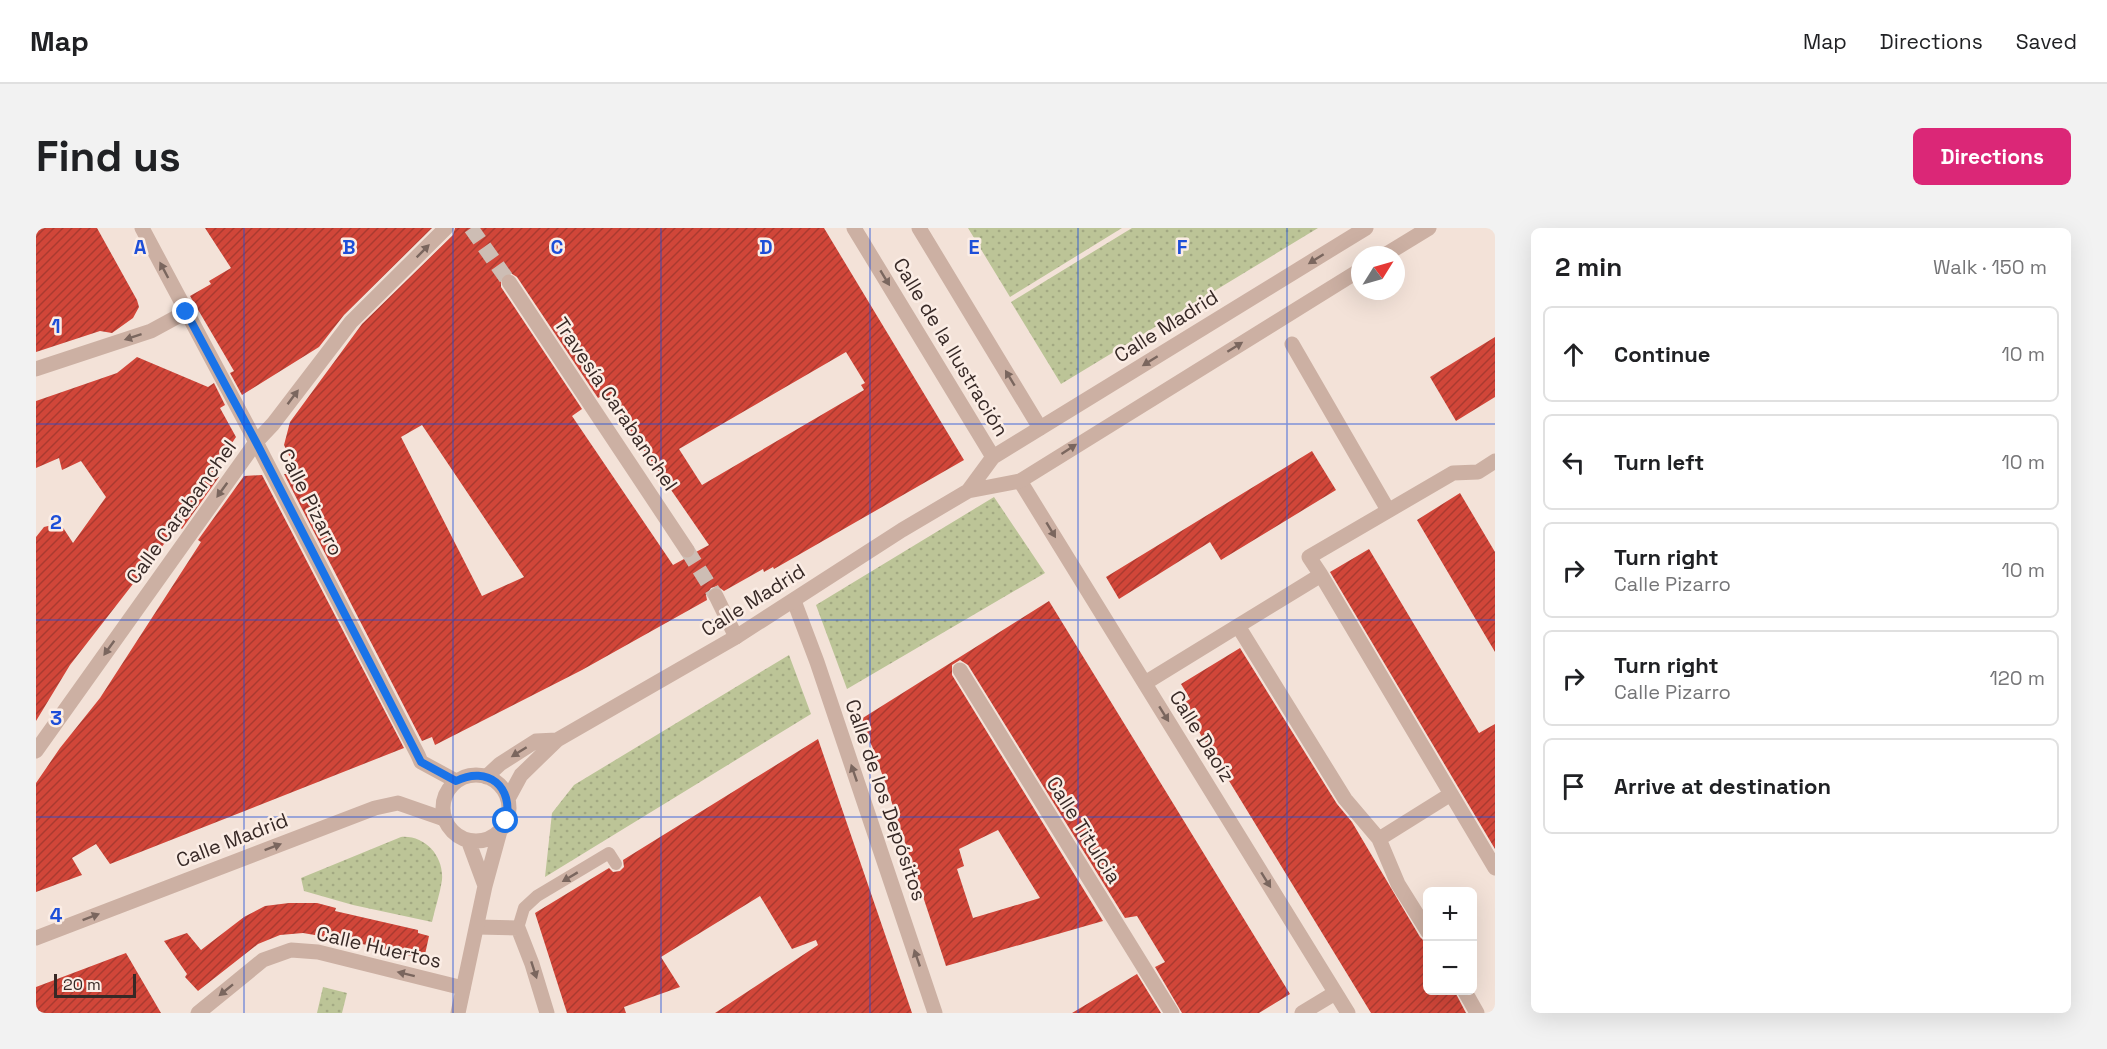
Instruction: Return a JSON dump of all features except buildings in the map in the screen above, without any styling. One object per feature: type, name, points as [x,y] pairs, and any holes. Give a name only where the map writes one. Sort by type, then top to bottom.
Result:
[{"type":"street","name":"Calle Pizarro","points":[[142,228],[256,442],[421,762],[456,781]]},
{"type":"street","name":"Calle Carabanchel","points":[[38,743],[256,442],[273,424],[351,322],[446,228]]},
{"type":"street","name":"Calle de la Ilustración","points":[[854,228],[993,457]]},
{"type":"street","name":"Calle de la Ilustración","points":[[919,228],[1040,428]]},
{"type":"street","name":"Calle Madrid","points":[[968,491],[993,457],[1366,228]]},
{"type":"street","points":[[1400,246],[1429,228]]},
{"type":"street","name":"Calle Madrid","points":[[508,799],[521,775],[557,740],[794,601],[902,530],[968,491],[1020,481],[1351,276]]},
{"type":"street","name":"Travesía Carabanchel","points":[[509,282],[687,550]]},
{"type":"street","points":[[36,369],[151,331],[186,312]]},
{"type":"street","points":[[1292,344],[1388,510]]},
{"type":"street","points":[[1495,461],[1478,472],[1453,473],[1309,557],[1495,868]]},
{"type":"street","name":"Calle Daoíz","points":[[1020,481],[1348,1013]]},
{"type":"street","points":[[1145,683],[1321,575]]},
{"type":"street","points":[[716,596],[736,636]]},
{"type":"street","name":"Calle de los Depósitos","points":[[794,601],[817,662],[935,1013]]},
{"type":"street","points":[[1238,626],[1345,799],[1379,838],[1398,884],[1423,924]]},
{"type":"street","name":"Calle Titulcia","points":[[960,670],[1172,1013]]},
{"type":"street","name":"Calle Madrid","points":[[486,777],[500,764],[536,741],[557,740]]},
{"type":"street","points":[[458,1013],[485,886],[500,831],[509,810],[508,799],[495,781],[475,775],[456,781],[444,798],[442,808],[449,828],[457,836],[480,841],[491,838],[500,831]]},
{"type":"street","points":[[1379,838],[1451,794]]},
{"type":"street","name":"Calle Madrid","points":[[36,938],[375,808],[398,802],[444,819]]},
{"type":"street","points":[[468,840],[485,886]]},
{"type":"street","points":[[477,927],[518,928],[547,1013]]},
{"type":"street","name":"Calle Huertos","points":[[198,1013],[263,960],[291,950],[318,952],[463,988]]},
{"type":"street","points":[[1302,1013],[1335,993]]},
{"type":"street","points":[[1467,995],[1478,1013]]},
{"type":"lane","points":[[518,928],[524,908],[537,896],[609,853],[616,864]]},
{"type":"green space","points":[[968,228],[1122,228],[1010,297]]},
{"type":"green space","points":[[1132,228],[1318,228],[1061,384],[1011,302]]},
{"type":"green space","points":[[994,497],[1045,573],[847,689],[816,605]]},
{"type":"green space","points":[[789,655],[811,714],[545,877],[552,813],[574,785]]},
{"type":"green space","points":[[401,837],[410,837],[425,843],[440,863],[442,880],[432,922],[353,905],[304,891],[301,878]]},
{"type":"green space","points":[[323,987],[347,993],[342,1013],[317,1013]]},
{"type":"tunnel","points":[[471,228],[509,282]]},
{"type":"tunnel","points":[[687,550],[716,596]]},
{"type":"route","points":[[186,312],[256,442],[421,762],[456,781],[475,775],[495,781],[508,799],[509,810],[506,821]]}]
